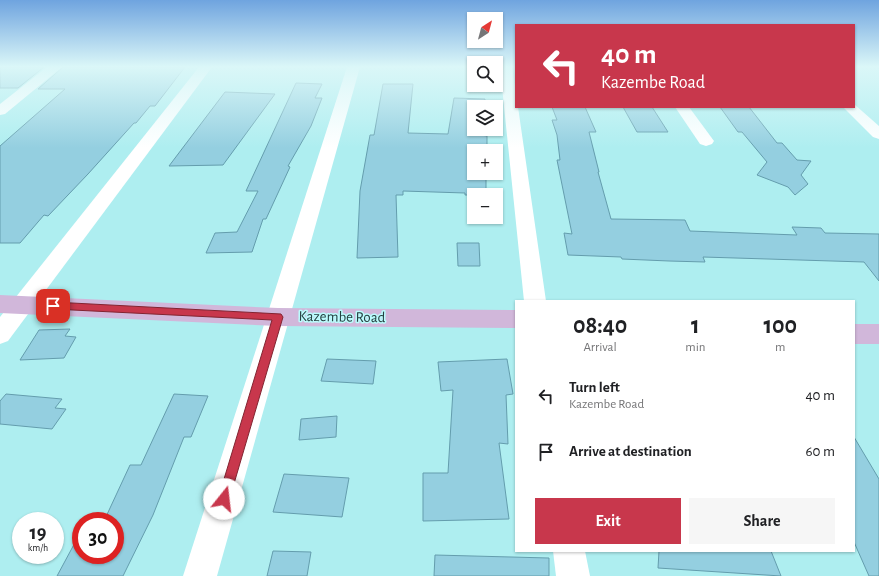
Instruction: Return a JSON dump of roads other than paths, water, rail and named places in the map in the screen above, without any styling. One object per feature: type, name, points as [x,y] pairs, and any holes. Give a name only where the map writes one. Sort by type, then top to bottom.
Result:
[{"type":"main road","name":"Kazembe Road","points":[[0,304],[278,317],[515,319]]},
{"type":"street","points":[[0,111],[22,94]]},
{"type":"street","points":[[0,334],[185,94]]},
{"type":"street","points":[[200,576],[345,94]]},
{"type":"street","points":[[509,94],[535,300]]},
{"type":"street","points":[[683,108],[706,141]]},
{"type":"street","points":[[851,108],[879,134]]},
{"type":"street","points":[[569,552],[573,576]]}]
